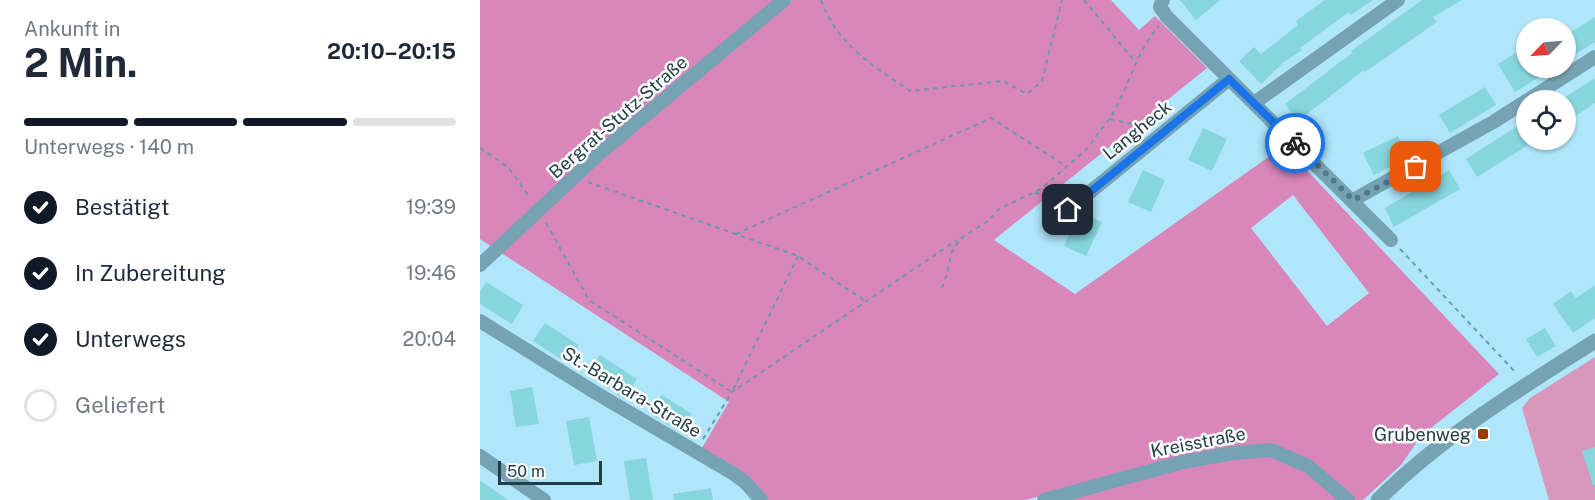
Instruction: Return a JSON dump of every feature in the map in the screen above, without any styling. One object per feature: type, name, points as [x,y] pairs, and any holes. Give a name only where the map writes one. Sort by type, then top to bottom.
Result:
[{"type":"street","name":"Bergrat-Stutz-Straße","points":[[480,265],[600,153],[784,0]]},
{"type":"street","points":[[1254,103],[1398,0]]},
{"type":"street","points":[[1163,8],[1229,79],[1391,240]]},
{"type":"street","points":[[1353,200],[1495,121],[1595,57]]},
{"type":"street","name":"Langheck","points":[[1073,206],[1229,79]]},
{"type":"street","name":"St.-Barbara-Straße","points":[[480,321],[746,482],[761,500]]},
{"type":"street","points":[[1378,500],[1398,480],[1461,429],[1595,341]]},
{"type":"street","name":"Kreisstraße","points":[[1044,500],[1183,462],[1233,453],[1271,450],[1308,466],[1347,500]]},
{"type":"street","points":[[480,456],[544,500]]},
{"type":"path","points":[[821,0],[827,17],[859,56],[910,91],[1004,81],[1027,94],[1042,81],[1062,0]]},
{"type":"path","points":[[1084,0],[1137,64]]},
{"type":"path","points":[[732,392],[988,221],[999,209],[1035,193],[1082,155],[1110,119],[1163,8]]},
{"type":"path","points":[[736,234],[991,118],[1066,166]]},
{"type":"path","points":[[1110,119],[1163,131]]},
{"type":"path","points":[[480,148],[509,168],[539,210],[589,300],[732,392]]},
{"type":"path","points":[[574,177],[798,256],[866,301]]},
{"type":"path","points":[[1035,193],[1073,206]]},
{"type":"path","points":[[942,288],[952,251],[960,238]]},
{"type":"path","points":[[1391,240],[1527,385]]},
{"type":"path","points":[[696,451],[732,392],[798,256]]},
{"type":"shaded area","points":[[480,0],[1111,0],[1139,30],[1155,16],[1207,68],[994,240],[1075,294],[1284,146],[1499,374],[1421,436],[1401,465],[1363,500],[1041,500],[1040,496],[1026,500],[767,500],[739,469],[702,448],[729,402],[480,239]],"holes":[[[1293,195],[1369,293],[1327,326],[1251,228]]]},
{"type":"shaded area","points":[[1595,357],[1595,500],[1549,500],[1522,408],[1530,398]]},
{"type":"building","points":[[1180,0],[1220,0],[1196,20]]},
{"type":"building","points":[[1325,0],[1373,0],[1351,15],[1349,12],[1300,48],[1302,50],[1284,62],[1261,84],[1239,61],[1254,47],[1261,54],[1298,25],[1296,21]]},
{"type":"building","points":[[1422,0],[1462,0],[1433,17],[1437,22],[1365,72],[1364,70],[1298,121],[1285,104],[1352,53],[1351,51]]},
{"type":"building","points":[[1595,17],[1595,42],[1576,54],[1576,29]]},
{"type":"building","points":[[1516,53],[1516,78],[1538,78],[1515,92],[1498,64]]},
{"type":"building","points":[[1595,78],[1595,103],[1576,116],[1576,90]]},
{"type":"building","points":[[1485,87],[1496,105],[1450,133],[1439,115]]},
{"type":"building","points":[[1516,127],[1516,150],[1521,150],[1477,177],[1466,159]]},
{"type":"building","points":[[1203,128],[1227,139],[1212,171],[1188,160]]},
{"type":"building","points":[[1398,136],[1408,158],[1374,175],[1363,153]]},
{"type":"building","points":[[1143,170],[1165,180],[1151,212],[1128,202]]},
{"type":"building","points":[[1449,170],[1460,189],[1394,227],[1385,208]]},
{"type":"building","points":[[1080,212],[1102,222],[1086,256],[1064,246]]},
{"type":"building","points":[[486,282],[523,305],[512,324],[480,304],[480,292]]},
{"type":"building","points":[[1595,285],[1595,318],[1573,333],[1553,304],[1571,291],[1576,298]]},
{"type":"building","points":[[545,323],[579,345],[567,363],[533,341]]},
{"type":"building","points":[[1545,328],[1556,346],[1537,357],[1526,339]]},
{"type":"building","points":[[600,355],[637,379],[624,399],[595,380],[601,371],[593,366]]},
{"type":"building","points":[[532,387],[539,424],[516,427],[510,391]]},
{"type":"building","points":[[662,395],[692,414],[680,432],[650,414]]},
{"type":"building","points":[[589,417],[597,461],[574,465],[566,421]]},
{"type":"building","points":[[1595,447],[1595,485],[1593,485],[1582,451]]},
{"type":"building","points":[[646,458],[653,500],[630,500],[624,461]]},
{"type":"building","points":[[480,481],[491,488],[508,500],[480,500]]},
{"type":"building","points":[[711,488],[713,500],[674,500],[673,494]]},
{"type":"way so far","points":[[1295,143],[1353,200],[1416,167]]},
{"type":"place","name":"Grubenweg","points":[[1483,434]]},
{"type":"route","points":[[1068,210],[1229,79],[1295,143]]}]
